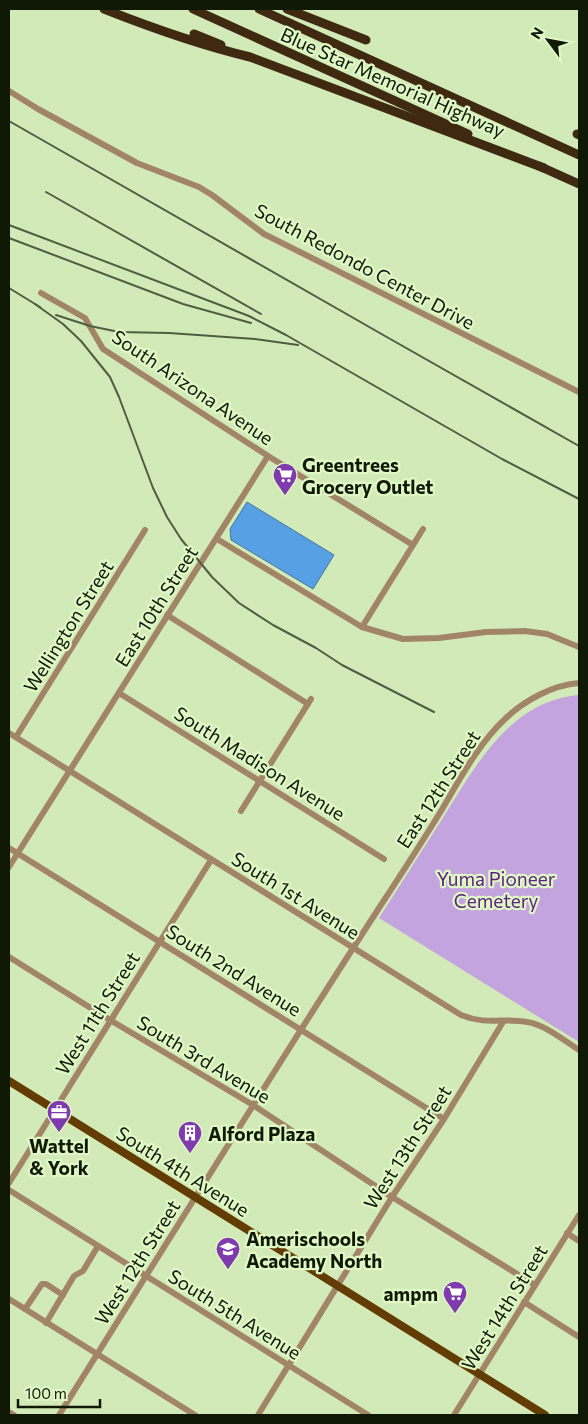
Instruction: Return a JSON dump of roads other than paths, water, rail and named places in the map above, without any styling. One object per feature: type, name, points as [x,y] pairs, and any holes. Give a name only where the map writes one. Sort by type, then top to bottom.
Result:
[{"type":"highway","points":[[104,9],[148,27],[201,45],[250,57]]},
{"type":"highway","name":"Blue Star Memorial Highway","points":[[193,9],[579,184]]},
{"type":"highway","points":[[259,9],[579,155]]},
{"type":"highway","points":[[288,9],[366,40]]},
{"type":"highway","points":[[194,34],[544,168]]},
{"type":"main road","name":"South 4th Avenue","points":[[9,1081],[545,1415]]},
{"type":"street","name":"South Redondo Center Drive","points":[[9,91],[137,163],[199,187],[264,234],[579,392]]},
{"type":"street","name":"South Arizona Avenue","points":[[41,293],[85,318],[104,349],[268,456],[412,545]]},
{"type":"street","name":"East 10th Street","points":[[9,867],[268,456]]},
{"type":"street","points":[[362,627],[423,529]]},
{"type":"street","name":"Wellington Street","points":[[16,737],[145,530]]},
{"type":"street","points":[[216,539],[362,627],[403,639],[439,638],[486,632],[526,631],[547,634],[579,647]]},
{"type":"street","points":[[167,615],[310,701],[241,811]]},
{"type":"street","name":"East 12th Street","points":[[352,947],[440,812],[464,771],[486,741],[506,718],[531,700],[557,688],[579,683]]},
{"type":"street","name":"South Madison Avenue","points":[[119,693],[384,859]]},
{"type":"street","name":"South 1st Avenue","points":[[9,733],[461,1015],[481,1022],[530,1022],[539,1025],[579,1050]]},
{"type":"street","name":"South 2nd Avenue","points":[[9,848],[444,1119]]},
{"type":"street","name":"West 11th Street","points":[[9,1183],[211,860]]},
{"type":"street","name":"West 12th Street","points":[[59,1415],[352,947]]},
{"type":"street","name":"South 3rd Avenue","points":[[9,957],[110,1020],[254,1105],[392,1197],[535,1285]]},
{"type":"street","name":"West 13th Street","points":[[258,1415],[392,1197],[444,1119],[503,1022]]},
{"type":"street","name":"South 5th Avenue","points":[[9,1190],[368,1415]]},
{"type":"street","name":"West 14th Street","points":[[454,1415],[579,1215]]},
{"type":"street","points":[[567,1233],[579,1241]]},
{"type":"street","points":[[46,1322],[74,1276],[83,1271],[98,1246]]},
{"type":"street","points":[[25,1310],[42,1284],[46,1284],[63,1295]]},
{"type":"street","points":[[9,1299],[195,1415]]},
{"type":"street","points":[[524,1302],[579,1336]]},
{"type":"street","points":[[9,1412],[14,1415]]},
{"type":"water","points":[[247,502],[334,555],[313,589],[231,540],[230,529]]},
{"type":"railway","points":[[9,121],[579,446]]},
{"type":"railway","points":[[46,192],[261,314]]},
{"type":"railway","points":[[9,225],[249,316],[286,335],[502,459],[579,499]]},
{"type":"railway","points":[[9,238],[183,304],[251,323]]},
{"type":"railway","points":[[9,288],[40,307]]},
{"type":"railway","points":[[35,304],[63,324],[81,341],[110,377],[153,488],[167,517],[181,539],[212,577],[239,603],[273,625],[316,648],[342,665],[434,712]]},
{"type":"railway","points":[[56,315],[90,326],[119,332],[169,333],[255,339],[298,345]]},
{"type":"place","name":"Greentrees Grocery Outlet","points":[[285,496]]},
{"type":"place","name":"Wattel & York","points":[[59,1133]]},
{"type":"place","name":"Alford Plaza","points":[[190,1154]]},
{"type":"place","name":"Amerischools Academy North","points":[[228,1270]]},
{"type":"place","name":"ampm","points":[[455,1314]]},
{"type":"park label","name":"Yuma Pioneer Cemetery","points":[[496,889]]}]
